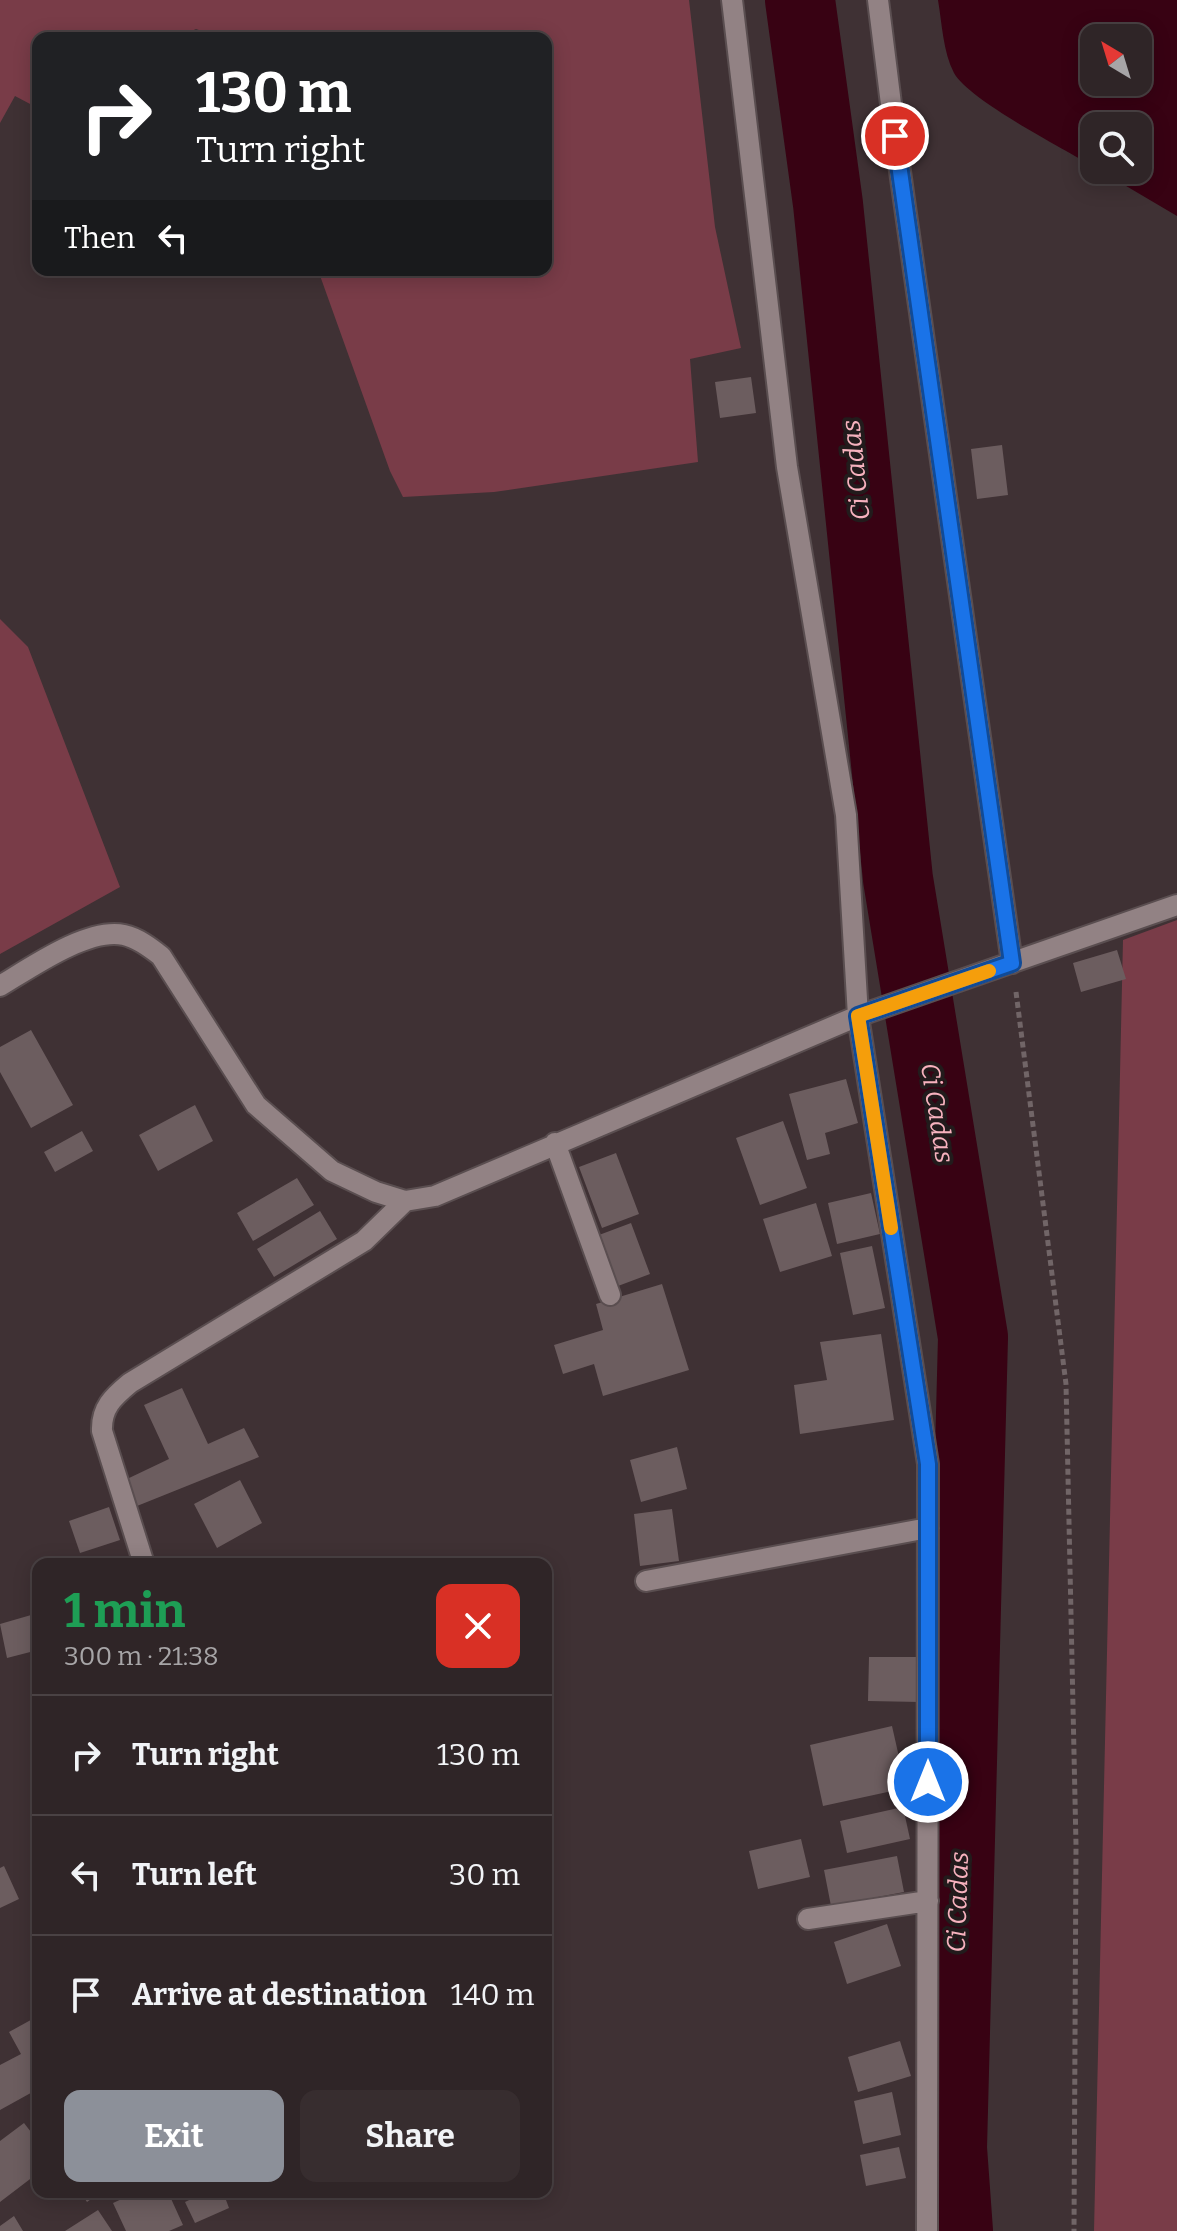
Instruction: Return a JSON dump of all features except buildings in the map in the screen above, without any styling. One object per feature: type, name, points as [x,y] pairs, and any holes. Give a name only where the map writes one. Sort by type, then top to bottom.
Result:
[{"type":"street","points":[[732,0],[787,467],[846,815],[858,1016],[928,1464],[927,2231]]},
{"type":"street","points":[[878,0],[1005,965]]},
{"type":"street","points":[[0,986],[61,950],[98,936],[126,935],[140,941],[161,956],[169,967],[256,1105],[332,1171],[376,1192],[405,1201],[435,1196],[881,1007],[1177,905]]},
{"type":"street","points":[[555,1143],[610,1295]]},
{"type":"street","points":[[142,1558],[102,1431],[101,1418],[107,1405],[130,1383],[364,1241],[405,1201]]},
{"type":"street","points":[[646,1581],[928,1528]]},
{"type":"street","points":[[808,1919],[928,1901]]},
{"type":"path","points":[[1005,965],[1066,1384],[1076,1845],[1074,2231]]},
{"type":"shaded area","points":[[0,0],[689,0],[715,227],[741,348],[690,359],[698,462],[494,492],[403,497],[390,471],[320,276],[552,276],[552,32],[205,32],[196,29],[189,32],[32,32],[32,105],[15,96],[0,123]]},
{"type":"shaded area","points":[[938,0],[1177,0],[1177,216],[1123,184],[1152,184],[1152,112],[1080,112],[1080,159],[978,97],[954,73],[945,47]]},
{"type":"shaded area","points":[[0,619],[28,647],[120,887],[0,954]]},
{"type":"shaded area","points":[[1177,920],[1177,2231],[1094,2231],[1123,940]]},
{"type":"waterway","name":"Ci Cadas","points":[[800,0],[828,204],[898,879],[973,1337],[952,2148],[958,2231]]},
{"type":"slow traffic","points":[[891,1228],[858,1016],[989,971]]},
{"type":"route","points":[[895,136],[1012,963],[858,1016],[928,1464],[928,1782]]}]
